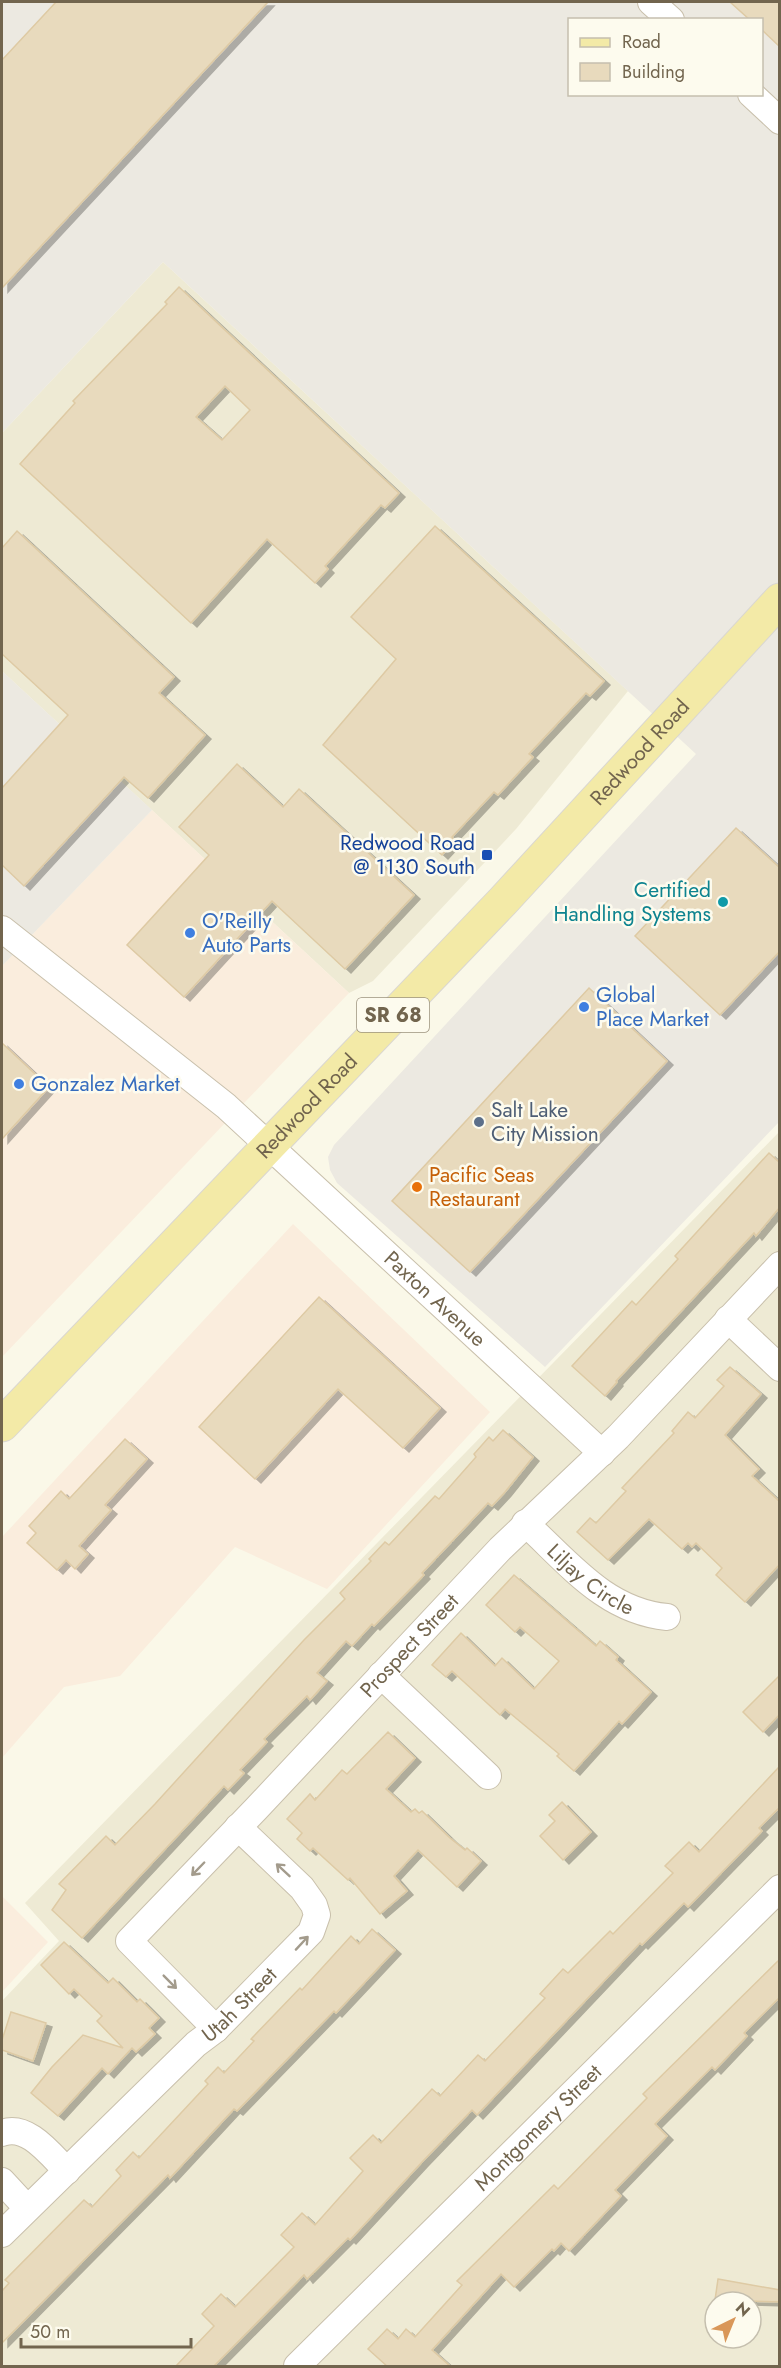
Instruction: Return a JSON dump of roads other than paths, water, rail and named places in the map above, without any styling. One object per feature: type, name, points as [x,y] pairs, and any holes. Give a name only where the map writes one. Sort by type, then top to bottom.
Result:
[{"type":"main road","name":"Redwood Road","points":[[2,1425],[503,901],[780,600]]},
{"type":"street","points":[[651,2],[669,18]]},
{"type":"street","points":[[753,96],[780,121]]},
{"type":"street","name":"Paxton Avenue","points":[[2,929],[221,1102],[602,1453]]},
{"type":"street","name":"Prospect Street","points":[[216,2029],[129,1941],[525,1522],[602,1453],[780,1265]]},
{"type":"street","points":[[728,1319],[780,1368]]},
{"type":"street","name":"Liljay Circle","points":[[525,1522],[607,1597],[646,1615],[667,1617]]},
{"type":"street","points":[[381,1675],[488,1776]]},
{"type":"street","name":"Utah Street","points":[[2,2234],[196,2044],[216,2029],[306,1939],[317,1916],[314,1905],[302,1888],[238,1827]]},
{"type":"street","name":"Montgomery Street","points":[[304,2364],[780,1888]]},
{"type":"street","points":[[2,2133],[18,2130],[28,2135],[67,2171]]},
{"type":"street","points":[[2,2181],[27,2208]]},
{"type":"place","name":"Redwood Road @ 1130 South","points":[[487,855]]},
{"type":"place","name":"Certified Handling Systems","points":[[723,902]]},
{"type":"place","name":"O'Reilly Auto Parts","points":[[190,933]]},
{"type":"place","name":"Global Place Market","points":[[584,1007]]},
{"type":"place","name":"Gonzalez Market","points":[[19,1084]]},
{"type":"place","name":"Salt Lake City Mission","points":[[479,1122]]},
{"type":"place","name":"Pacific Seas Restaurant","points":[[417,1187]]}]
